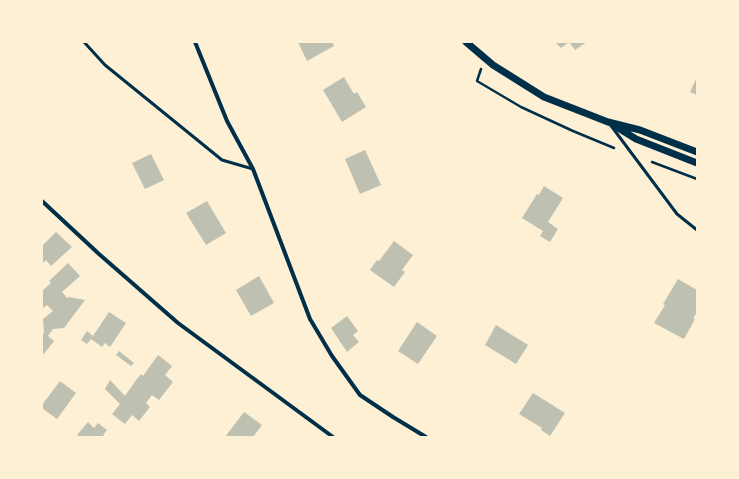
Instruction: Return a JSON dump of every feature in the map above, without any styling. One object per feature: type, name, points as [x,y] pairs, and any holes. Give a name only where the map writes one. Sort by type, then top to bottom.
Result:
[{"type":"street","points":[[196,42],[227,121],[253,169],[310,319],[332,356],[360,395],[426,437]]},
{"type":"street","points":[[466,42],[493,64],[544,97],[608,122],[640,130],[697,152]]},
{"type":"street","points":[[608,122],[636,139],[697,163]]},
{"type":"street","points":[[42,201],[99,254],[178,323],[333,437]]},
{"type":"lane","points":[[84,42],[105,65],[222,160],[253,169]]},
{"type":"lane","points":[[608,122],[677,214],[697,230]]},
{"type":"path","points":[[485,58],[477,81],[520,107],[634,156],[697,179]]},
{"type":"building","points":[[298,42],[332,42],[334,46],[307,61]]},
{"type":"building","points":[[555,42],[569,42],[561,48]]},
{"type":"building","points":[[569,42],[587,42],[575,50]]},
{"type":"building","points":[[344,77],[354,94],[357,92],[366,107],[342,122],[323,90]]},
{"type":"building","points":[[697,77],[697,95],[690,92]]},
{"type":"building","points":[[365,150],[381,185],[360,194],[345,159]]},
{"type":"building","points":[[151,154],[164,180],[145,189],[132,163]]},
{"type":"building","points":[[544,186],[563,198],[548,222],[558,229],[550,242],[540,236],[543,231],[522,218],[537,194],[539,195]]},
{"type":"building","points":[[207,201],[226,233],[206,245],[186,213]]},
{"type":"building","points":[[56,232],[72,247],[51,266],[46,260],[42,264],[42,246]]},
{"type":"building","points":[[394,241],[413,255],[402,270],[405,272],[394,287],[370,270]]},
{"type":"building","points":[[68,263],[80,276],[62,292],[67,298],[69,297],[85,300],[64,328],[53,329],[48,336],[54,341],[43,355],[43,319],[53,311],[47,305],[42,309],[42,291],[51,283],[49,281]]},
{"type":"building","points":[[259,276],[274,303],[251,316],[236,290]]},
{"type":"building","points":[[678,279],[697,290],[697,312],[693,319],[695,319],[684,339],[654,323]]},
{"type":"building","points":[[109,312],[126,323],[110,347],[105,343],[102,347],[91,339],[87,344],[81,340],[87,331],[93,336]]},
{"type":"building","points":[[347,316],[358,331],[353,335],[359,342],[347,352],[331,328]]},
{"type":"building","points":[[417,322],[437,336],[418,364],[398,351]]},
{"type":"building","points":[[496,325],[528,345],[516,364],[485,345]]},
{"type":"building","points":[[119,351],[134,363],[131,366],[116,355]]},
{"type":"building","points":[[158,355],[172,366],[165,375],[173,382],[159,400],[152,395],[146,403],[150,407],[139,421],[132,415],[125,424],[112,414],[120,404],[105,389],[110,380],[125,396],[141,374],[143,376]]},
{"type":"building","points":[[60,381],[76,393],[57,419],[42,408],[42,405]]},
{"type":"building","points":[[533,393],[565,413],[550,436],[541,430],[542,428],[519,414]]},
{"type":"building","points":[[244,412],[262,425],[253,437],[225,437]]},
{"type":"building","points":[[88,422],[94,428],[98,423],[107,430],[103,435],[106,437],[80,437],[77,435]]}]
